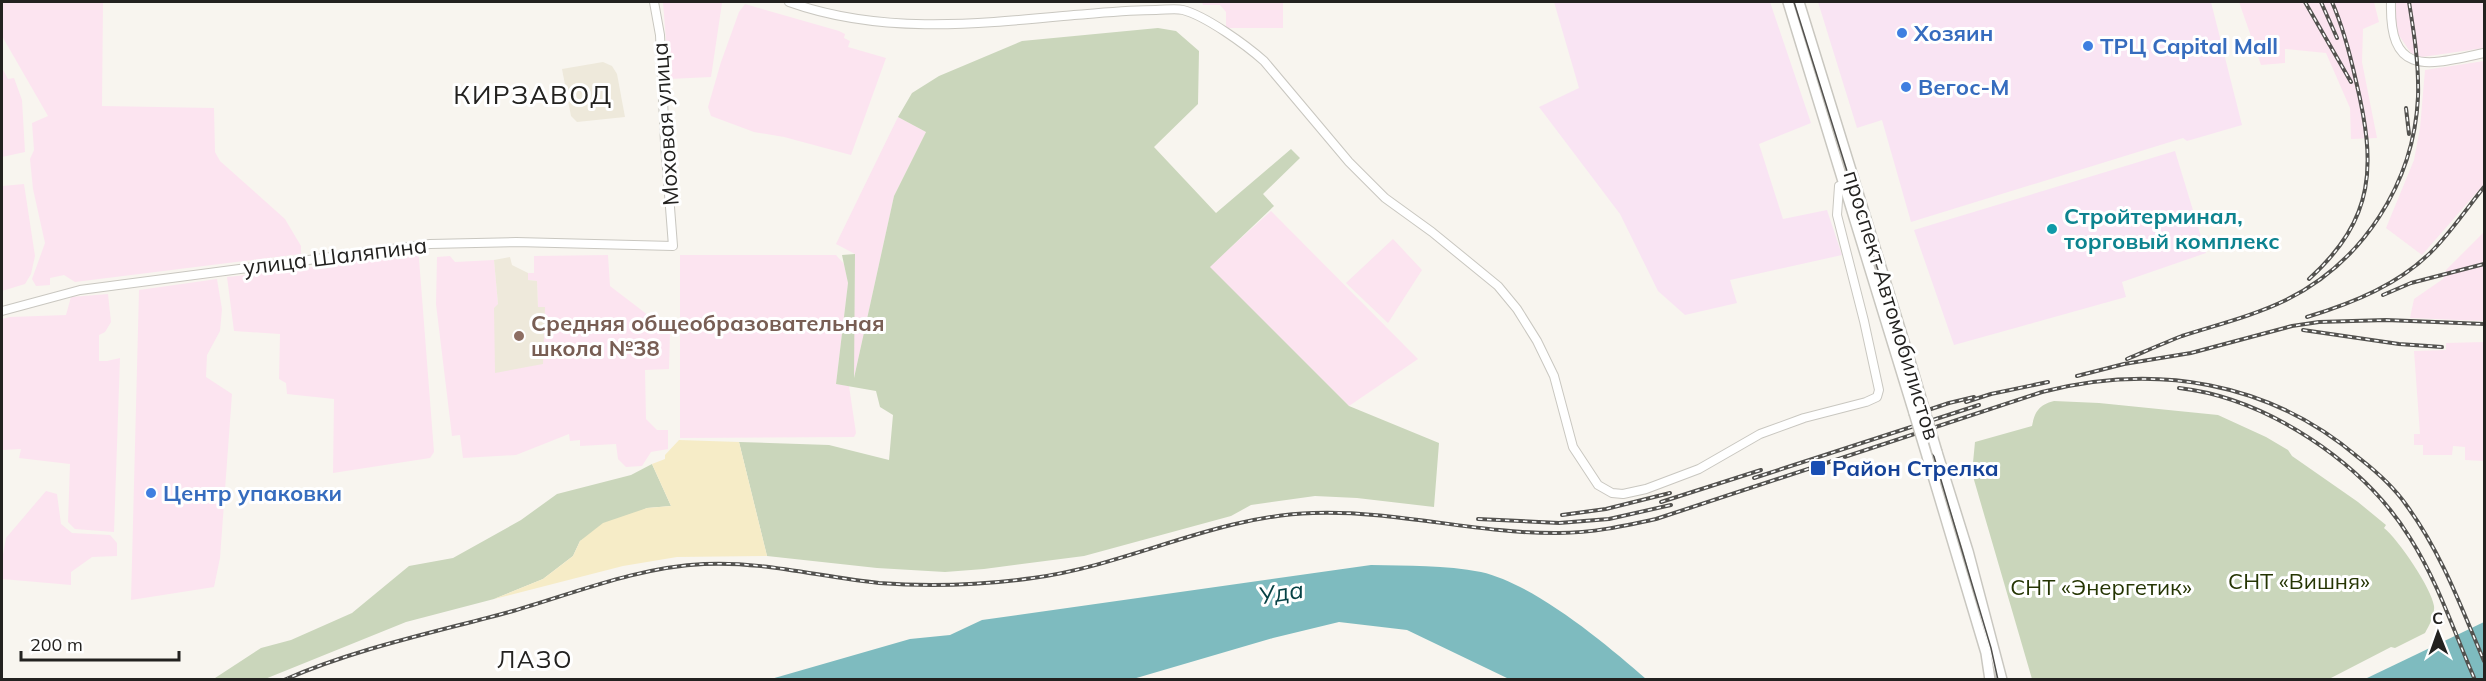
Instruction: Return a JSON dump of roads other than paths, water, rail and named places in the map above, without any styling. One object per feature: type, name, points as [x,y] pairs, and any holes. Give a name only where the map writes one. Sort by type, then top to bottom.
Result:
[{"type":"main road","name":"проспект Автомобилистов","points":[[1788,2],[1900,364],[1986,653],[1990,680]]},
{"type":"main road","name":"проспект Автомобилистов","points":[[1799,2],[1968,551],[2003,677]]},
{"type":"street","name":"Моховая улица","points":[[654,2],[660,35],[673,246]]},
{"type":"street","points":[[789,2],[812,10],[854,19],[918,25],[991,23],[1124,10],[1181,9],[1196,14],[1250,48],[1264,61],[1349,162],[1385,198],[1432,232],[1498,286],[1517,309],[1537,341],[1554,376],[1573,447],[1598,485],[1612,493],[1623,494],[1664,483],[1699,469],[1760,434],[1804,418],[1877,397],[1879,390],[1864,321],[1836,215],[1839,186],[1844,184]]},
{"type":"street","points":[[2391,2],[2391,17],[2396,43],[2403,56],[2418,63],[2436,63],[2484,53]]},
{"type":"street","name":"улица Шаляпина","points":[[2,311],[80,290],[430,244],[516,242],[673,246]]},
{"type":"water","name":"Уда","points":[[1371,565],[1454,568],[1481,572],[1502,579],[1568,616],[1646,679],[1509,679],[1407,630],[1339,622],[1273,638],[1133,679],[771,679],[910,639],[950,635],[982,620]]},
{"type":"water","points":[[2484,622],[2484,679],[2365,679]]},
{"type":"tram line","points":[[1794,2],[1888,302],[1991,648],[1998,680]]},
{"type":"railway","points":[[2305,2],[2351,82]]},
{"type":"railway","points":[[2321,2],[2337,38]]},
{"type":"railway","points":[[2309,279],[2331,256],[2359,212],[2368,164],[2367,139],[2356,81],[2340,21],[2332,2]]},
{"type":"railway","points":[[2127,359],[2182,336],[2248,316],[2286,300],[2314,284],[2361,242],[2395,189],[2407,160],[2414,129],[2418,73],[2409,2]]},
{"type":"railway","points":[[2406,108],[2409,134]]},
{"type":"railway","points":[[2307,317],[2376,291],[2422,261],[2442,241],[2484,187]]},
{"type":"railway","points":[[2383,295],[2411,283],[2484,264]]},
{"type":"railway","points":[[2077,376],[2124,364],[2191,353],[2292,326],[2319,322],[2386,320],[2484,324]]},
{"type":"railway","points":[[2303,330],[2399,344],[2442,347]]},
{"type":"railway","points":[[284,680],[368,650],[513,611],[631,575],[679,566],[748,565],[879,583],[956,585],[1033,578],[1069,572],[1207,531],[1277,516],[1344,513],[1528,532],[1571,533],[1608,529],[1656,519],[2042,392],[2084,383],[2127,379],[2168,380],[2209,385],[2249,396],[2287,411],[2324,432],[2359,458],[2391,486],[2431,543],[2484,661]]},
{"type":"railway","points":[[1966,402],[1991,394],[2048,382]]},
{"type":"railway","points":[[2179,388],[2212,394],[2246,405],[2279,420],[2340,460],[2367,484],[2390,510],[2420,555],[2475,680]]},
{"type":"railway","points":[[1916,414],[1974,397]]},
{"type":"railway","points":[[1754,478],[1979,405]]},
{"type":"railway","points":[[1661,502],[1761,470]]},
{"type":"railway","points":[[1562,515],[1606,509],[1670,493]]},
{"type":"railway","points":[[1478,519],[1559,523],[1609,519],[1671,505]]},
{"type":"place","name":"Хозяин","points":[[1902,33]]},
{"type":"place","name":"ТРЦ Capital Mall","points":[[2088,46]]},
{"type":"place","name":"Вегос-М","points":[[1906,87]]},
{"type":"place","name":"Стройтерминал, торговый комплекс","points":[[2052,229]]},
{"type":"place","name":"Средняя общеобразовательная школа №38","points":[[519,336]]},
{"type":"place","name":"Район Стрелка","points":[[1818,468]]},
{"type":"place","name":"Центр упаковки","points":[[151,493]]},
{"type":"district","name":"КИРЗАВОД","points":[[533,94]]},
{"type":"district","name":"ЛАЗО","points":[[535,659]]},
{"type":"park label","name":"СНТ «Вишня»","points":[[2299,581]]},
{"type":"park label","name":"СНТ «Энергетик»","points":[[2101,587]]}]
